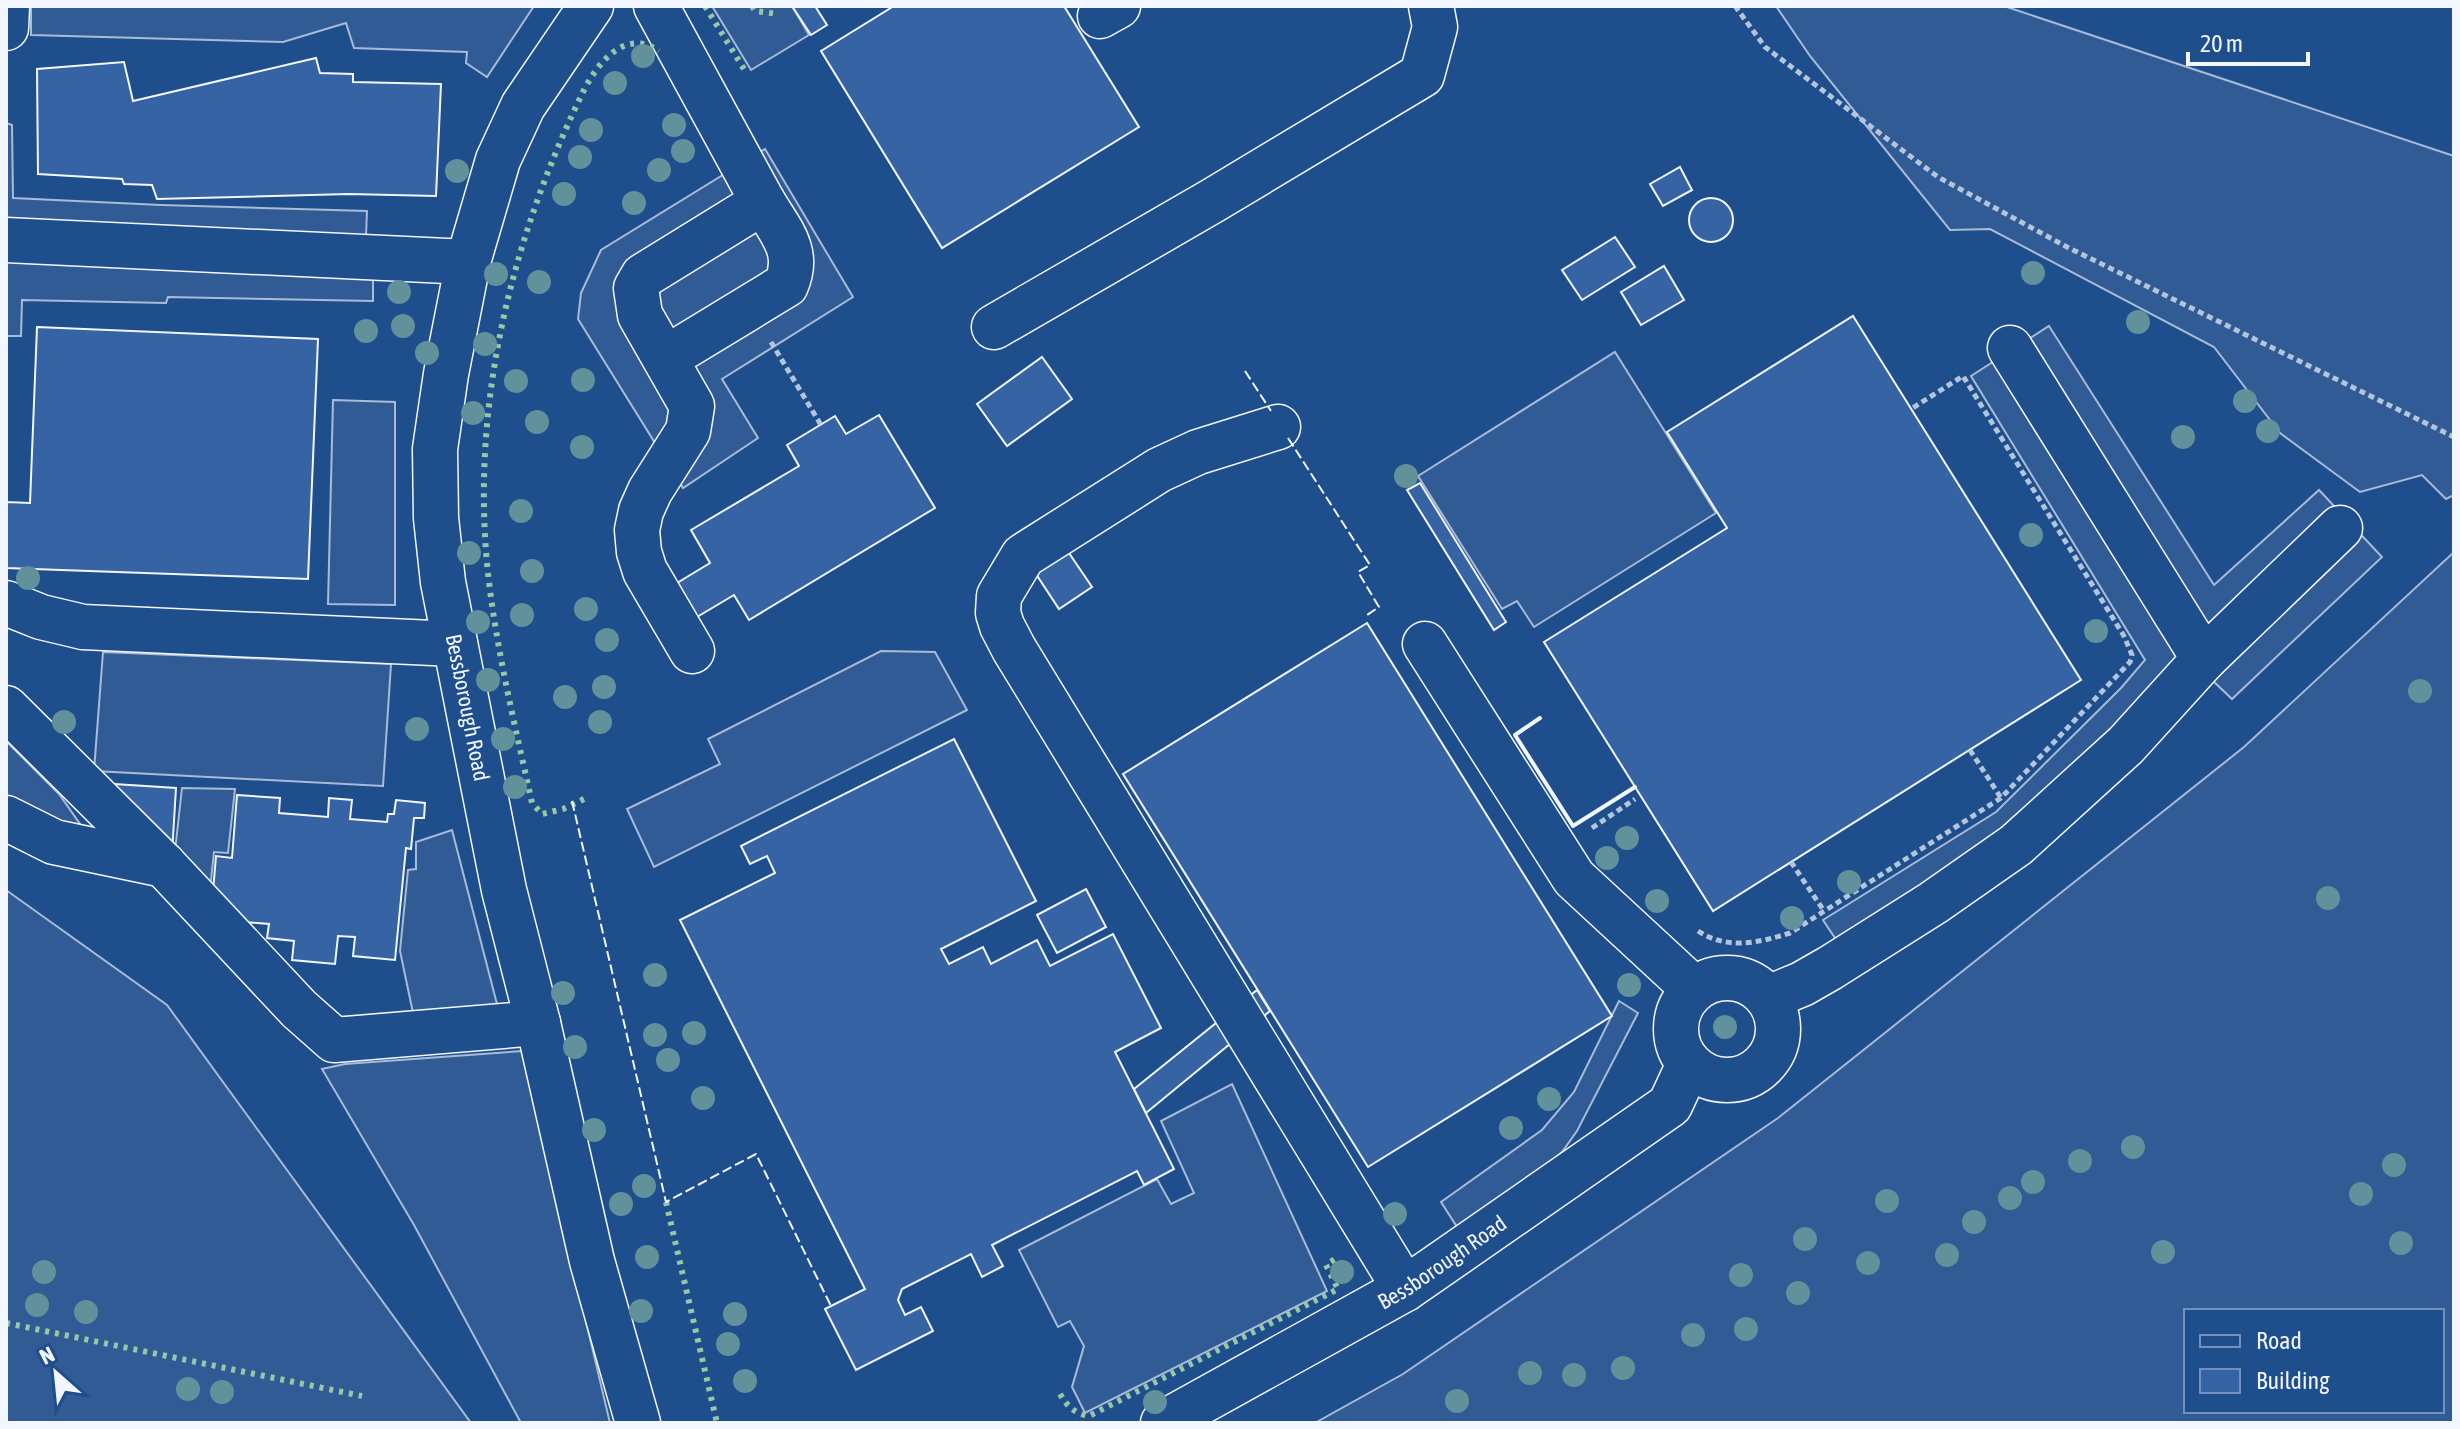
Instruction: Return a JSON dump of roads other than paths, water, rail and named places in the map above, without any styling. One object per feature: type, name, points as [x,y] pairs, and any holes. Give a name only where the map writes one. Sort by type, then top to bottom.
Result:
[{"type":"street","points":[[6,28],[7,6]]},
{"type":"street","name":"Bessborough Road","points":[[591,6],[523,106],[498,160],[468,262],[446,374],[435,461],[438,548],[504,890],[592,1261],[638,1423]]},
{"type":"street","points":[[656,6],[790,249],[792,271],[786,285],[666,358]]},
{"type":"street","points":[[994,327],[1422,75],[1435,27],[1431,6]]},
{"type":"street","points":[[692,651],[645,571],[637,530],[650,491],[688,431],[692,406],[640,315],[636,288],[643,276],[763,202]]},
{"type":"street","points":[[6,240],[468,262]]},
{"type":"street","points":[[2010,348],[2204,659]]},
{"type":"street","points":[[1278,427],[1198,452],[1159,470],[1042,542],[1023,556],[1009,577],[999,596],[998,613],[1014,649],[1405,1289]]},
{"type":"street","points":[[1768,998],[1830,968],[1933,903],[2016,845],[2126,745],[2204,659],[2340,528]]},
{"type":"street","points":[[6,603],[41,617],[83,627],[455,644]]},
{"type":"street","points":[[1425,644],[1574,878],[1694,989]]},
{"type":"street","points":[[6,708],[164,865],[299,1009],[334,1040],[538,1023]]},
{"type":"street","points":[[6,818],[54,842],[164,865]]},
{"type":"street","points":[[1733,978],[1756,987],[1768,998],[1776,1012],[1778,1030],[1775,1047],[1760,1067],[1737,1080],[1719,1080],[1703,1075],[1689,1064],[1677,1042],[1676,1017],[1683,1001],[1694,989],[1709,981],[1733,978]]},
{"type":"street","name":"Bessborough Road","points":[[1163,1423],[1405,1289],[1670,1105],[1689,1064]]}]
